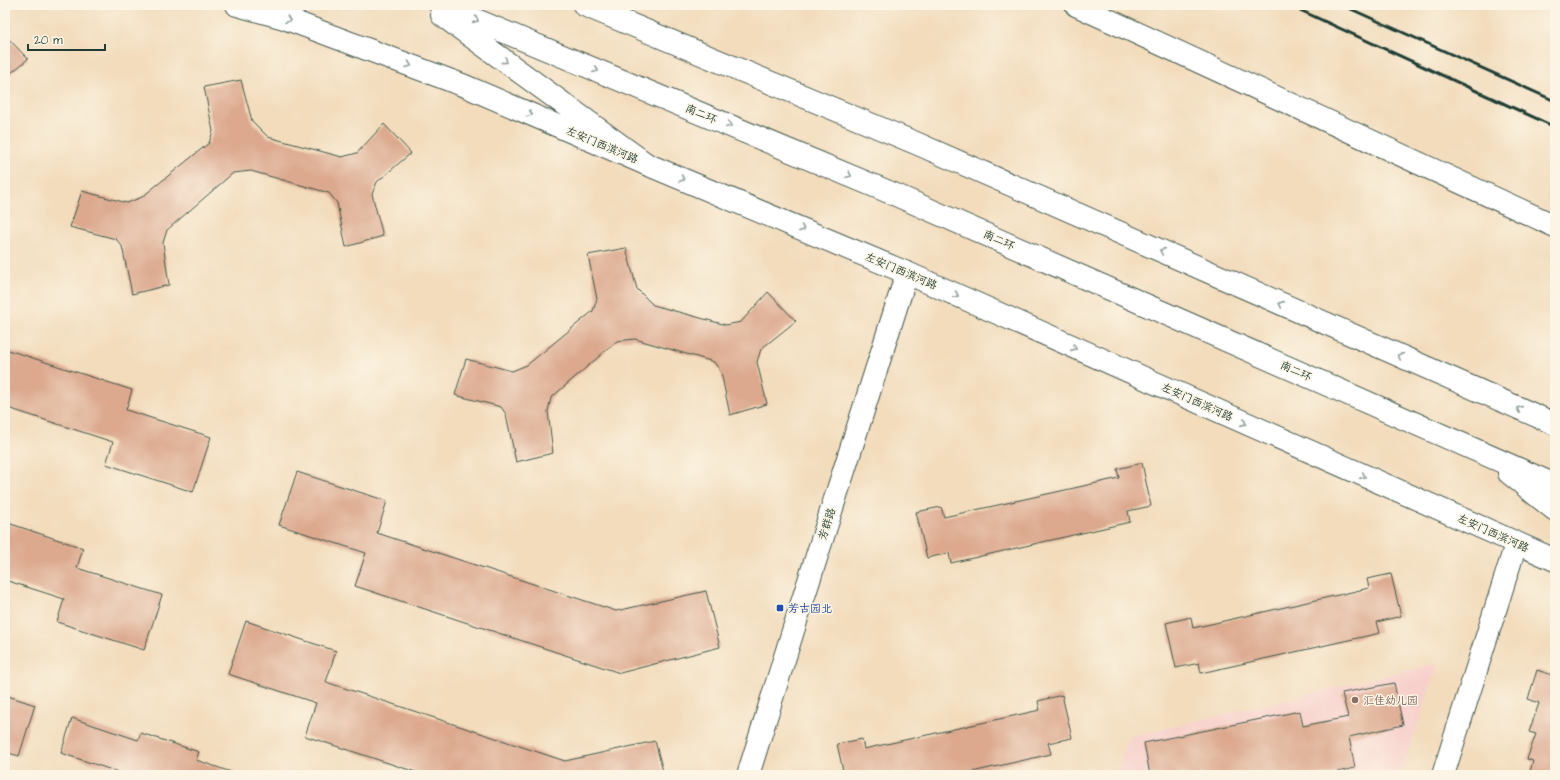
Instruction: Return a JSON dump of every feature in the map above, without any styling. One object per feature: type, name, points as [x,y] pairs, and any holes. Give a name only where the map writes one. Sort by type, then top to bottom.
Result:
[{"type":"main road","name":"左安门西滨河路","points":[[237,5],[284,18],[464,86],[907,273],[1555,560]]},
{"type":"main road","points":[[428,5],[646,164]]},
{"type":"main road","name":"南二环","points":[[440,5],[896,194],[1555,485]]},
{"type":"main road","points":[[584,5],[918,144],[1555,424]]},
{"type":"main road","points":[[1076,5],[1555,226]]},
{"type":"main road","name":"芳群路","points":[[748,775],[907,273]]},
{"type":"main road","points":[[1488,455],[1555,510]]},
{"type":"main road","points":[[1443,775],[1516,544]]},
{"type":"shaded area","name":"汇佳幼儿园","points":[[1438,663],[1401,775],[1116,775],[1129,737]]},
{"type":"building","points":[[5,35],[28,59],[5,78]]},
{"type":"building","points":[[241,80],[252,121],[268,137],[342,157],[357,153],[384,124],[411,153],[377,182],[372,194],[383,236],[346,247],[337,203],[329,193],[251,171],[233,173],[167,230],[163,243],[169,285],[132,294],[122,246],[116,239],[70,227],[82,191],[127,203],[142,197],[209,143],[213,131],[204,87]]},
{"type":"building","points":[[626,248],[637,289],[653,305],[726,325],[741,322],[768,292],[796,321],[761,349],[757,362],[767,404],[730,415],[721,372],[714,362],[635,339],[617,341],[551,398],[548,411],[553,453],[516,462],[506,414],[501,407],[455,395],[466,359],[512,371],[527,365],[593,311],[597,299],[588,255]]},
{"type":"building","points":[[5,349],[132,390],[126,410],[211,437],[193,492],[106,464],[113,442],[5,407]]},
{"type":"building","points":[[1142,463],[1151,506],[1128,511],[1130,522],[951,563],[949,553],[927,558],[916,512],[941,507],[944,517],[1119,478],[1117,469]]},
{"type":"building","points":[[297,472],[387,501],[377,533],[616,611],[706,591],[720,647],[620,673],[355,586],[366,553],[279,525]]},
{"type":"building","points":[[5,522],[83,548],[77,568],[162,595],[144,650],[57,622],[64,599],[5,580]]},
{"type":"building","points":[[1391,574],[1401,616],[1377,622],[1380,633],[1201,673],[1199,663],[1176,668],[1166,623],[1191,617],[1193,628],[1369,588],[1367,579]]},
{"type":"building","points":[[246,621],[336,651],[326,682],[565,761],[655,741],[664,775],[425,775],[305,736],[316,703],[228,674]]},
{"type":"building","points":[[1537,670],[1555,676],[1555,775],[1529,775],[1533,761],[1527,759],[1536,734],[1529,732],[1539,703],[1528,699]]},
{"type":"building","points":[[1394,683],[1403,725],[1349,737],[1355,768],[1324,775],[1150,775],[1144,743],[1300,711],[1303,726],[1348,717],[1342,693]]},
{"type":"building","points":[[5,695],[35,705],[19,756],[5,752]]},
{"type":"building","points":[[1062,695],[1072,738],[1048,743],[1051,754],[959,775],[844,775],[837,744],[862,739],[864,749],[1040,710],[1038,701]]},
{"type":"building","points":[[72,718],[138,740],[141,733],[199,752],[196,760],[240,775],[127,775],[61,753]]},
{"type":"railway","points":[[1289,5],[1555,127]]},
{"type":"railway","points":[[1342,5],[1555,101]]},
{"type":"place","name":"芳古园北","points":[[780,608]]},
{"type":"place","name":"汇佳幼儿园","points":[[1355,700]]}]
